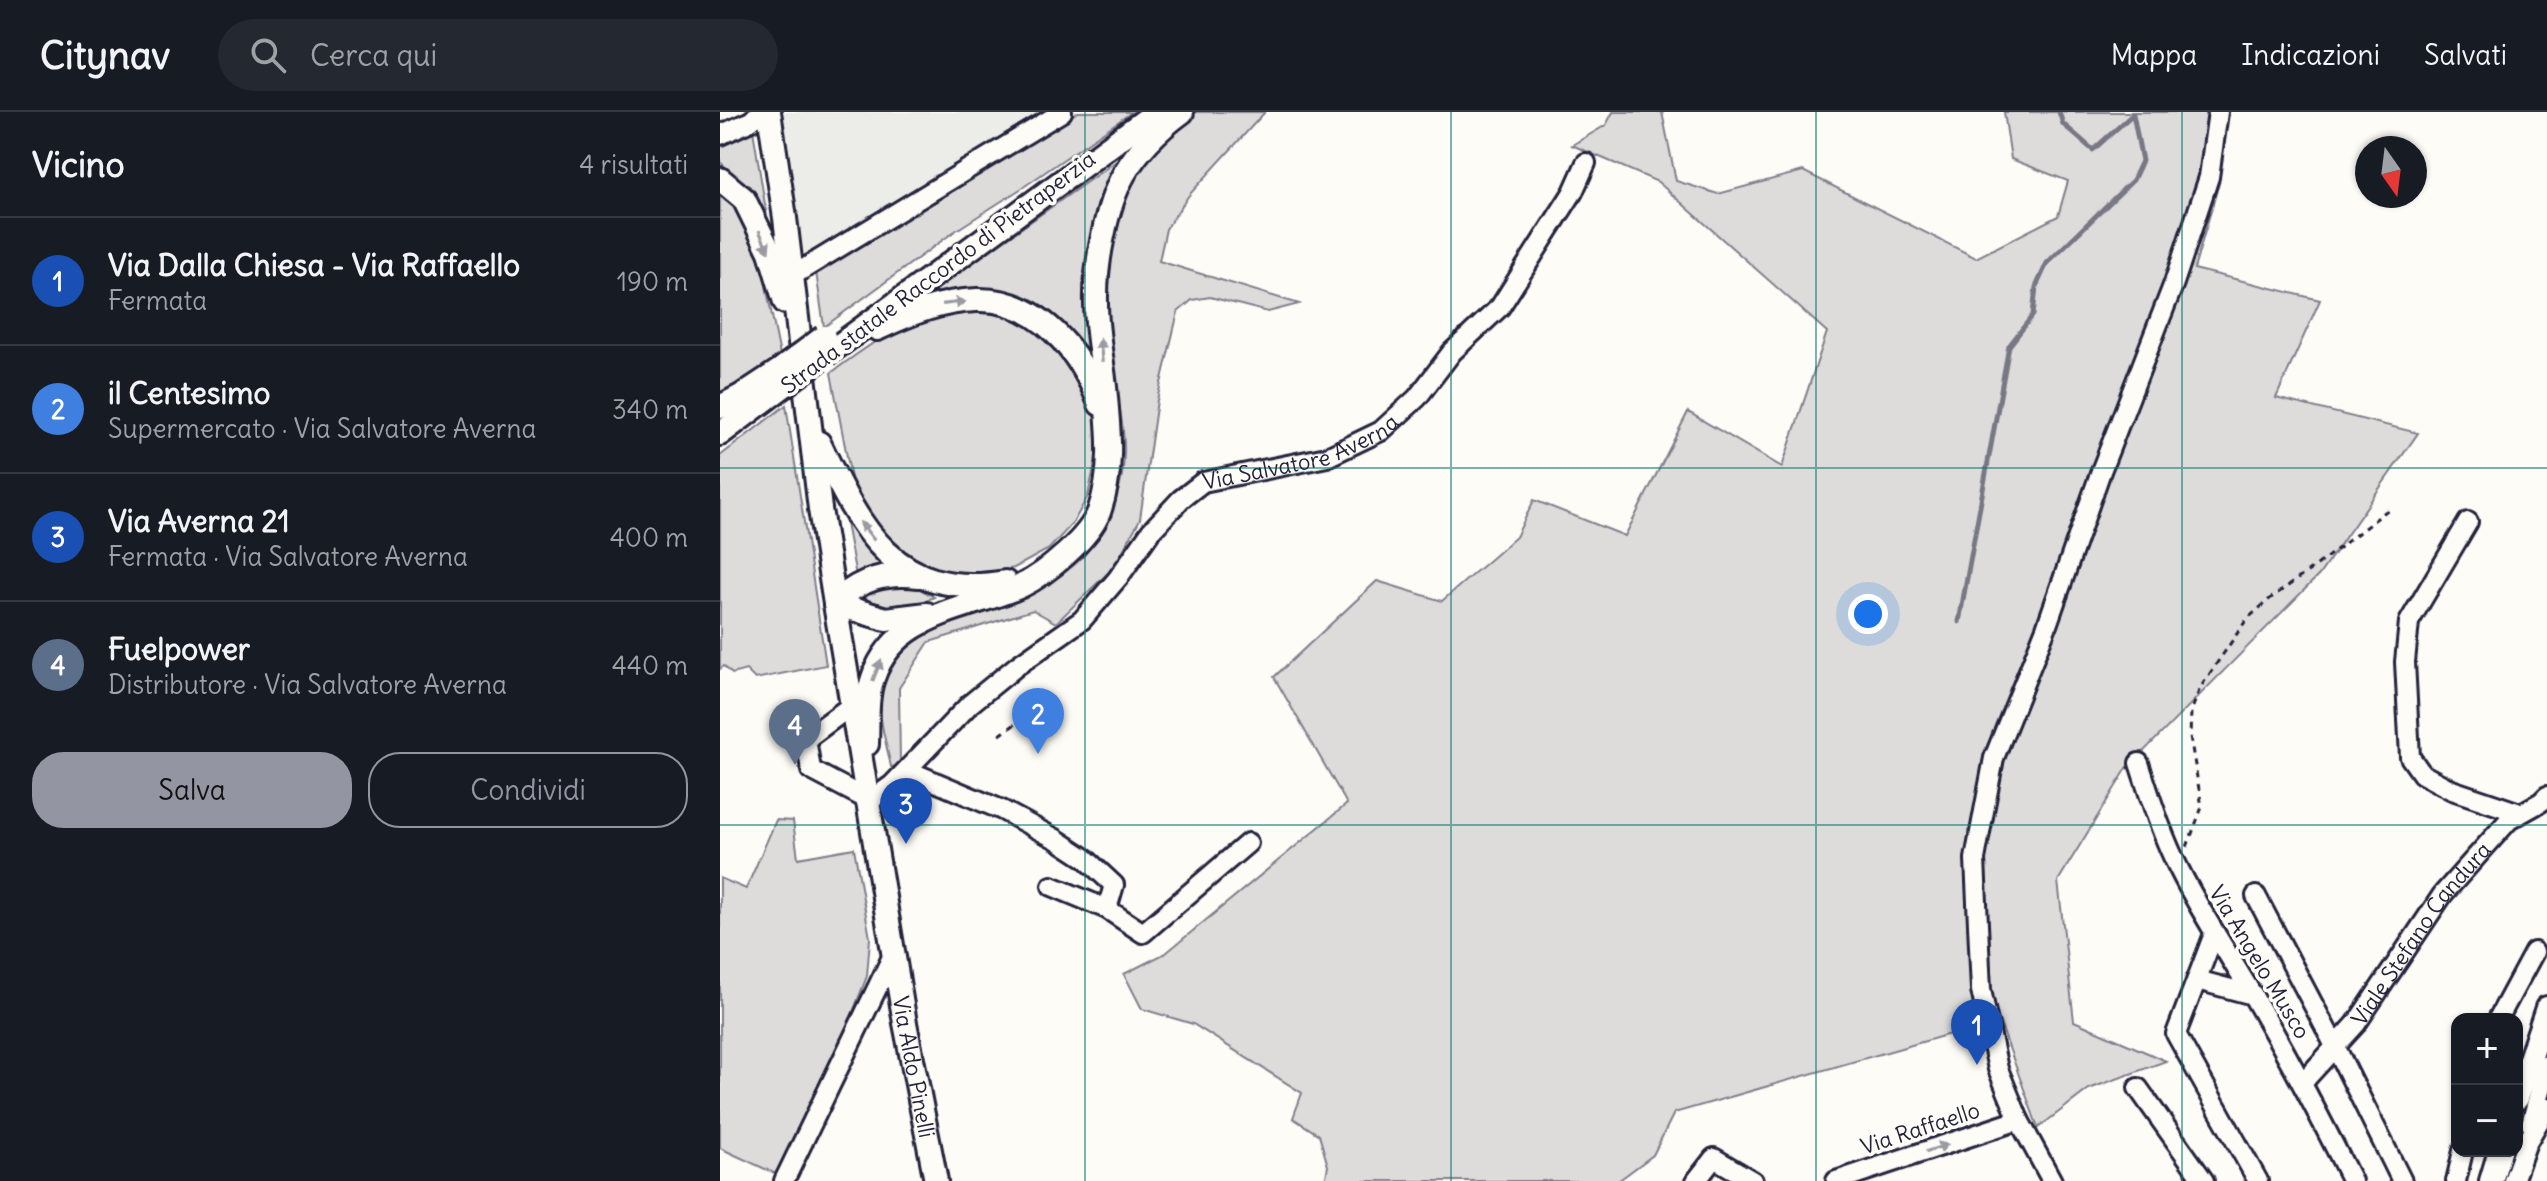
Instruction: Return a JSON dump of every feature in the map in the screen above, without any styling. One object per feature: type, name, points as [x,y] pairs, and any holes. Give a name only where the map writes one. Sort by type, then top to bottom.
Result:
[{"type":"main road","points":[[769,112],[835,604],[894,953]]},
{"type":"main road","name":"Strada statale Raccordo di Pietraperzia","points":[[827,344],[948,246],[1017,213],[1156,112]]},
{"type":"main road","points":[[835,604],[886,619],[908,618],[948,609],[1022,585],[1079,543],[1098,515],[1111,456],[1095,303],[1097,266],[1106,223],[1124,174],[1160,128],[1182,112]]},
{"type":"main road","points":[[720,179],[744,199],[770,252],[802,362]]},
{"type":"main road","points":[[720,407],[782,378],[827,344],[939,305],[979,300],[1005,303],[1027,312],[1059,334],[1084,370],[1109,428]]},
{"type":"main road","name":"Strada statale Raccordo di Pietraperzia","points":[[720,434],[782,378]]},
{"type":"main road","points":[[810,426],[862,525],[884,552],[908,570],[945,584],[994,584],[1034,577]]},
{"type":"main road","points":[[835,604],[857,585],[871,579],[901,574],[928,578]]},
{"type":"main road","points":[[864,774],[872,680],[882,657],[904,634],[948,609]]},
{"type":"main road","name":"Via Aldo Pinelli","points":[[894,953],[936,1181]]},
{"type":"main road","points":[[2521,1085],[2547,1008]]},
{"type":"main road","points":[[2491,1181],[2498,1157]]},
{"type":"street","points":[[720,135],[751,121],[760,112]]},
{"type":"street","points":[[792,276],[1062,112]]},
{"type":"street","points":[[2052,1181],[2019,1120],[1998,1069],[1981,990],[1975,859],[1994,758],[2046,628],[2101,471],[2174,283],[2209,177],[2218,112]]},
{"type":"street","name":"Via Salvatore Averna","points":[[870,801],[892,785],[970,704],[1082,620],[1118,578],[1151,531],[1181,499],[1203,482],[1327,457],[1381,431],[1417,398],[1452,352],[1500,307],[1573,192],[1586,163]]},
{"type":"street","points":[[2468,522],[2409,622],[2405,662],[2410,757],[2422,774],[2452,790],[2520,813]]},
{"type":"street","points":[[852,705],[806,739],[811,770],[870,801]]},
{"type":"street","name":"Via Angelo Musco","points":[[2139,763],[2158,823],[2180,871],[2303,1082],[2352,1181]]},
{"type":"street","points":[[907,770],[1002,810],[1085,858],[1114,885],[1107,909]]},
{"type":"street","name":"Viale Stefano Candura","points":[[2303,1082],[2356,1024],[2443,894],[2509,820],[2547,796]]},
{"type":"street","points":[[1052,886],[1107,909],[1143,933],[1248,843]]},
{"type":"street","points":[[2256,896],[2402,1181]]},
{"type":"street","points":[[2214,934],[2176,1034],[2258,1181]]},
{"type":"street","points":[[2501,1013],[2534,952]]},
{"type":"street","points":[[784,1181],[894,953]]},
{"type":"street","points":[[2197,980],[2253,995]]},
{"type":"street","points":[[2513,1181],[2527,1142],[2547,1065]]},
{"type":"street","points":[[2138,1088],[2204,1181]]},
{"type":"street","points":[[2527,1142],[2547,1108]]},
{"type":"street","name":"Via Raffaello","points":[[1836,1181],[2019,1120]]},
{"type":"street","points":[[2456,1181],[2462,1157]]},
{"type":"street","points":[[1696,1181],[1714,1158],[1753,1181]]},
{"type":"path","points":[[2180,871],[2202,807],[2190,736],[2191,712],[2200,688],[2247,619],[2390,508]]},
{"type":"path","points":[[1039,693],[1050,699],[1052,708],[1048,716],[1036,719],[1029,714],[1026,704],[1033,694],[1039,693]]},
{"type":"path","points":[[1000,735],[1029,714]]},
{"type":"shaded area","points":[[769,112],[1062,112],[792,276]]},
{"type":"shaded area","points":[[1078,112],[1132,112],[955,231],[824,327],[816,272]]},
{"type":"shaded area","points":[[1191,112],[1265,112],[1189,195],[1166,229],[1159,261],[1299,304],[1268,312],[1210,297],[1192,300],[1178,312],[1157,400],[1140,519],[1114,567],[1056,623],[1033,610],[929,642],[899,688],[900,766],[891,767],[879,699],[886,668],[896,651],[928,628],[1015,600],[1058,577],[1087,552],[1113,505],[1124,464],[1124,443],[1107,339],[1107,248],[1116,218],[1139,170],[1168,131]]},
{"type":"shaded area","points":[[1613,112],[1662,112],[1676,181],[1718,194],[1803,171],[1976,258],[2058,216],[2068,181],[2011,159],[2004,112],[2227,112],[2219,183],[2194,269],[2320,300],[2276,398],[2418,433],[2319,575],[2127,768],[2058,881],[2074,1021],[2166,1061],[2089,1089],[2038,1128],[1999,1020],[1674,1113],[1653,1155],[1618,1181],[1325,1181],[1328,1166],[1319,1135],[1293,1118],[1302,1093],[1193,1024],[1142,1009],[1124,974],[1166,953],[1347,804],[1274,677],[1377,581],[1442,601],[1516,537],[1534,500],[1625,536],[1688,412],[1782,467],[1827,332],[1658,182],[1572,145],[1606,125]]},
{"type":"shaded area","points":[[753,130],[768,223],[741,181],[720,162],[720,143]]},
{"type":"shaded area","points":[[1115,162],[1093,360],[1067,330],[934,290]]},
{"type":"shaded area","points":[[720,180],[754,227],[781,360],[720,398]]},
{"type":"shaded area","points":[[979,307],[1034,323],[1083,381],[1096,420],[1096,459],[1088,496],[1073,523],[1049,549],[1014,568],[980,576],[951,574],[917,564],[898,552],[864,512],[852,483],[831,373],[907,324],[940,313]]},
{"type":"shaded area","points":[[786,405],[826,665],[755,679],[746,670],[732,674],[724,666],[720,669],[720,456]]},
{"type":"shaded area","points":[[845,518],[889,567],[856,576]]},
{"type":"shaded area","points":[[897,582],[916,587],[934,597],[899,608],[883,607],[865,598],[868,593]]},
{"type":"shaded area","points":[[776,820],[793,821],[798,858],[854,848],[870,938],[867,976],[851,1017],[776,1174],[720,1148],[720,878],[746,889]]},
{"type":"waterway","points":[[1959,622],[2009,346],[2033,315],[2036,287],[2047,263],[2133,180],[2142,161],[2133,114],[2093,150],[2063,124],[2059,112]]},
{"type":"place","name":"il Centesimo","points":[[1038,754]]},
{"type":"place","name":"Fuelpower","points":[[795,765]]},
{"type":"place","name":"Via Averna 21","points":[[906,844]]},
{"type":"place","name":"Via Dalla Chiesa - Via Raffaello","points":[[1977,1065]]}]
